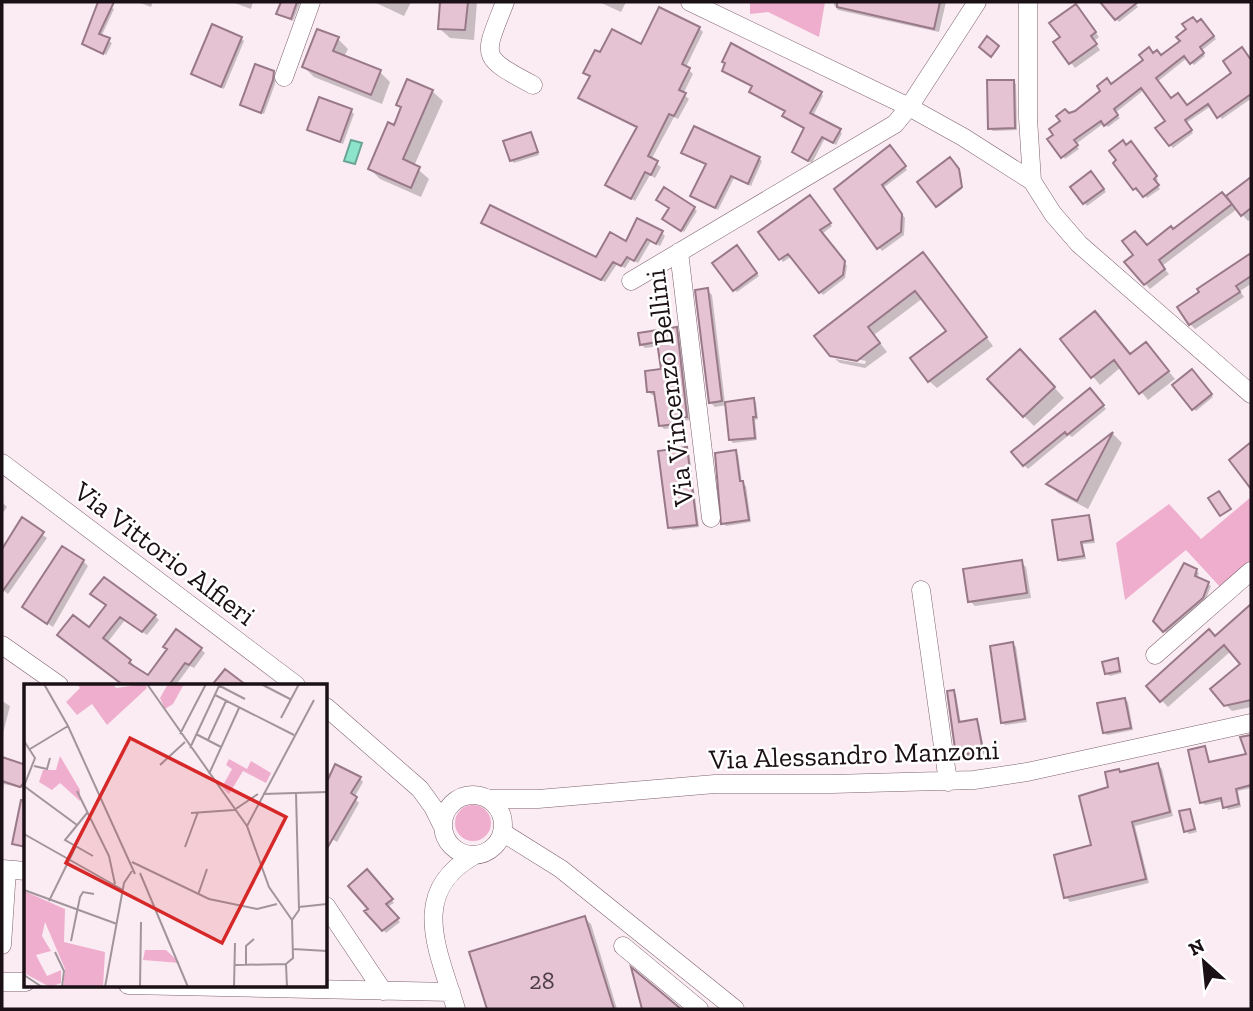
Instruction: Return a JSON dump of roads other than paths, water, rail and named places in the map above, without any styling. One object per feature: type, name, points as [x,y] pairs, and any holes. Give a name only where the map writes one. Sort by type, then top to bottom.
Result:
[{"type":"street","points":[[284,77],[312,2]]},
{"type":"street","points":[[505,2],[490,40],[490,54],[500,67],[533,85]]},
{"type":"street","points":[[690,2],[909,107],[963,137],[1032,181],[1079,244],[1251,394]]},
{"type":"street","name":"Via Vincenzo Bellini","points":[[631,281],[890,127],[909,107],[977,2]]},
{"type":"street","points":[[1028,2],[1028,118],[1032,181]]},
{"type":"street","name":"Via Vincenzo Bellini","points":[[679,252],[711,518]]},
{"type":"street","name":"Via Vittorio Alfieri","points":[[2,463],[295,684]]},
{"type":"street","points":[[1156,655],[1251,571]]},
{"type":"street","points":[[921,590],[948,782]]},
{"type":"street","points":[[2,645],[58,684]]},
{"type":"street","points":[[327,709],[420,789],[457,850],[474,855]]},
{"type":"street","name":"Via Alessandro Manzoni","points":[[489,799],[538,799],[715,784],[948,782],[1027,772],[1251,723]]},
{"type":"street","points":[[420,789],[454,802]]},
{"type":"street","points":[[442,886],[446,859],[444,831],[447,808],[471,795],[489,799],[496,806],[503,828],[580,884],[735,1009]]},
{"type":"street","name":"Via Alessandro Manzoni","points":[[503,828],[512,814],[538,799]]},
{"type":"street","points":[[492,848],[503,828]]},
{"type":"street","points":[[179,986],[383,990],[453,1001],[431,923],[435,902],[451,870],[474,855],[492,848],[540,856]]},
{"type":"street","points":[[2,945],[4,869],[24,871]]},
{"type":"street","points":[[327,907],[383,990]]},
{"type":"street","points":[[623,946],[699,1009]]},
{"type":"street","points":[[2,982],[24,982]]}]
